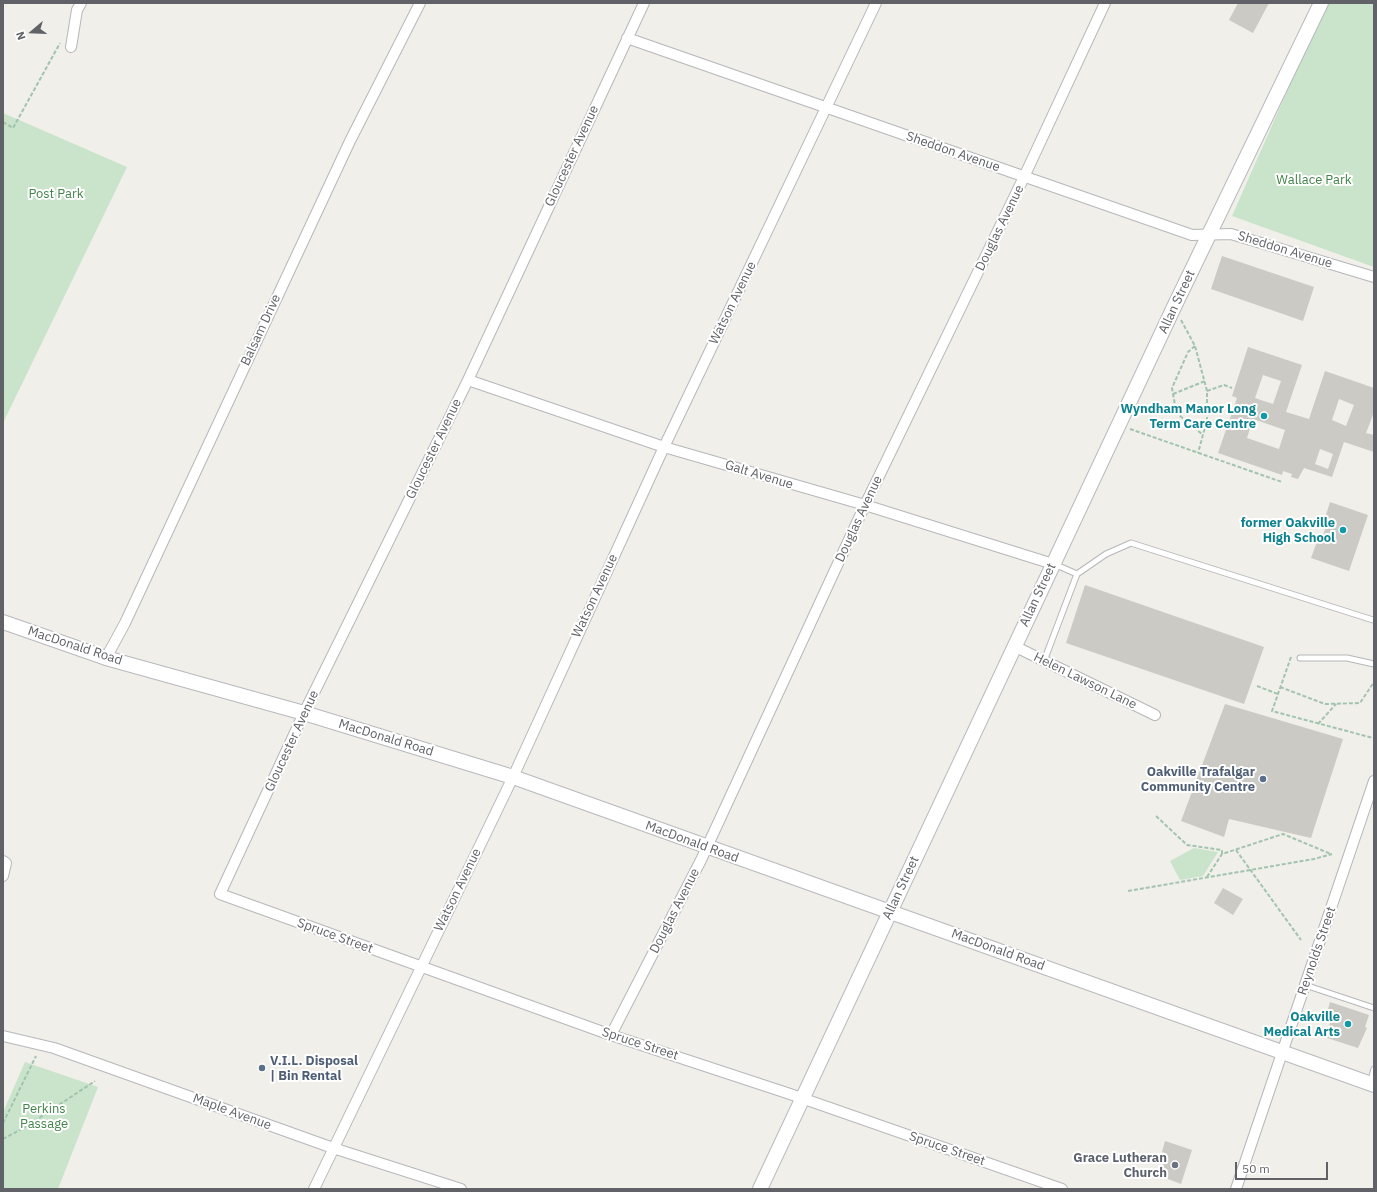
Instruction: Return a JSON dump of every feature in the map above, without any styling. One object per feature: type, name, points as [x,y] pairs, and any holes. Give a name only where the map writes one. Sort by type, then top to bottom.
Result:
[{"type":"street","points":[[71,47],[77,10],[81,3]]},
{"type":"street","name":"Balsam Drive","points":[[106,658],[131,608],[350,141],[420,3]]},
{"type":"street","name":"Gloucester Avenue","points":[[220,894],[304,713],[468,380],[644,3]]},
{"type":"street","name":"Watson Avenue","points":[[314,1189],[513,777],[664,447],[876,3]]},
{"type":"street","name":"Douglas Avenue","points":[[611,1035],[707,847],[865,505],[1024,178],[1104,3]]},
{"type":"street","name":"Allan Street","points":[[760,1189],[1208,235],[1321,3]]},
{"type":"street","name":"Sheddon Avenue","points":[[627,38],[1024,178],[1192,234],[1231,234],[1374,277]]},
{"type":"street","name":"Galt Avenue","points":[[468,380],[664,447],[865,505],[1053,564]]},
{"type":"street","name":"MacDonald Road","points":[[3,622],[106,658],[304,713],[513,777],[1372,1084]]},
{"type":"street","name":"Helen Lawson Lane","points":[[1014,646],[1155,715]]},
{"type":"street","name":"Reynolds Street","points":[[1236,1189],[1374,781]]},
{"type":"street","points":[[3,861],[6,863],[3,876]]},
{"type":"street","name":"Spruce Street","points":[[220,894],[421,968],[611,1035],[802,1098],[1062,1189]]},
{"type":"street","name":"Maple Avenue","points":[[3,1036],[41,1046],[333,1148],[461,1189]]},
{"type":"lane","points":[[1044,661],[1077,574],[1106,554],[1131,543],[1373,620]]},
{"type":"lane","points":[[1053,564],[1077,574]]},
{"type":"lane","points":[[1300,658],[1347,658],[1374,664]]},
{"type":"lane","points":[[1305,985],[1374,1008]]},
{"type":"lane","points":[[1372,1084],[1374,1068]]},
{"type":"path","points":[[3,122],[13,128],[60,42],[71,47]]},
{"type":"path","points":[[1174,307],[1195,346],[1207,391],[1207,420],[1198,453]]},
{"type":"path","points":[[1195,346],[1188,352],[1172,388],[1176,411],[1179,416],[1203,435]]},
{"type":"path","points":[[1173,394],[1205,380]]},
{"type":"path","points":[[1207,391],[1224,385],[1232,388]]},
{"type":"path","points":[[1119,425],[1282,482]]},
{"type":"path","points":[[1291,656],[1272,711],[1373,738]]},
{"type":"path","points":[[1280,687],[1325,704],[1360,704],[1374,682]]},
{"type":"path","points":[[1257,686],[1278,694]]},
{"type":"path","points":[[1318,724],[1336,704]]},
{"type":"path","points":[[1156,816],[1188,844],[1222,850],[1222,854]]},
{"type":"path","points":[[1128,891],[1207,878],[1332,854],[1283,834],[1222,854],[1207,878]]},
{"type":"path","points":[[1236,850],[1301,940]]},
{"type":"path","points":[[1296,1011],[1330,1021]]},
{"type":"path","points":[[3,1123],[41,1046]]},
{"type":"path","points":[[3,1139],[27,1126],[95,1081]]},
{"type":"green space","name":"Wallace Park","points":[[1326,3],[1374,3],[1374,267],[1232,216]]},
{"type":"green space","name":"Post Park","points":[[3,113],[127,167],[3,423]]},
{"type":"green space","points":[[1194,848],[1218,852],[1203,876],[1180,880],[1170,861]]},
{"type":"green space","name":"Perkins Passage","points":[[25,1062],[98,1087],[58,1189],[3,1189],[3,1112]]},
{"type":"building","points":[[1238,3],[1269,3],[1253,33],[1229,20]]},
{"type":"building","points":[[1222,256],[1314,287],[1303,321],[1211,289]]},
{"type":"building","name":"Wyndham Manor Long Term Care Centre","points":[[1248,347],[1302,365],[1286,412],[1309,419],[1325,371],[1374,388],[1374,412],[1366,433],[1374,435],[1374,452],[1344,442],[1332,477],[1304,468],[1298,479],[1291,477],[1292,474],[1283,471],[1282,475],[1218,453],[1237,398],[1232,396]],"holes":[[[1263,375],[1281,381],[1273,404],[1255,398]],[[1339,399],[1354,405],[1346,426],[1332,420]],[[1253,419],[1285,430],[1279,449],[1247,438]],[[1320,449],[1333,454],[1328,469],[1315,464]]]},
{"type":"building","name":"former Oakville High School","points":[[1330,502],[1368,515],[1349,571],[1311,558],[1318,539],[1321,540],[1328,522],[1324,521]]},
{"type":"building","points":[[1085,585],[1264,647],[1244,704],[1066,643]]},
{"type":"building","name":"Oakville Trafalgar Community Centre","points":[[1225,704],[1343,739],[1311,838],[1229,819],[1224,837],[1181,821]]},
{"type":"building","points":[[1223,888],[1243,899],[1233,915],[1214,903]]},
{"type":"building","name":"Oakville Medical Arts","points":[[1330,1002],[1369,1015],[1365,1027],[1367,1028],[1358,1048],[1318,1035],[1321,1027],[1328,1029],[1334,1011],[1328,1009]]},
{"type":"building","name":"Grace Lutheran Church","points":[[1165,1141],[1192,1150],[1181,1184],[1160,1176],[1167,1154],[1162,1152]]},
{"type":"place","name":"Wyndham Manor Long Term Care Centre","points":[[1264,416]]},
{"type":"place","name":"former Oakville High School","points":[[1343,530]]},
{"type":"place","name":"Oakville Trafalgar Community Centre","points":[[1263,779]]},
{"type":"place","name":"Oakville Medical Arts","points":[[1348,1024]]},
{"type":"place","name":"V.I.L. Disposal | Bin Rental","points":[[262,1068]]},
{"type":"place","name":"Grace Lutheran Church","points":[[1175,1165]]}]
